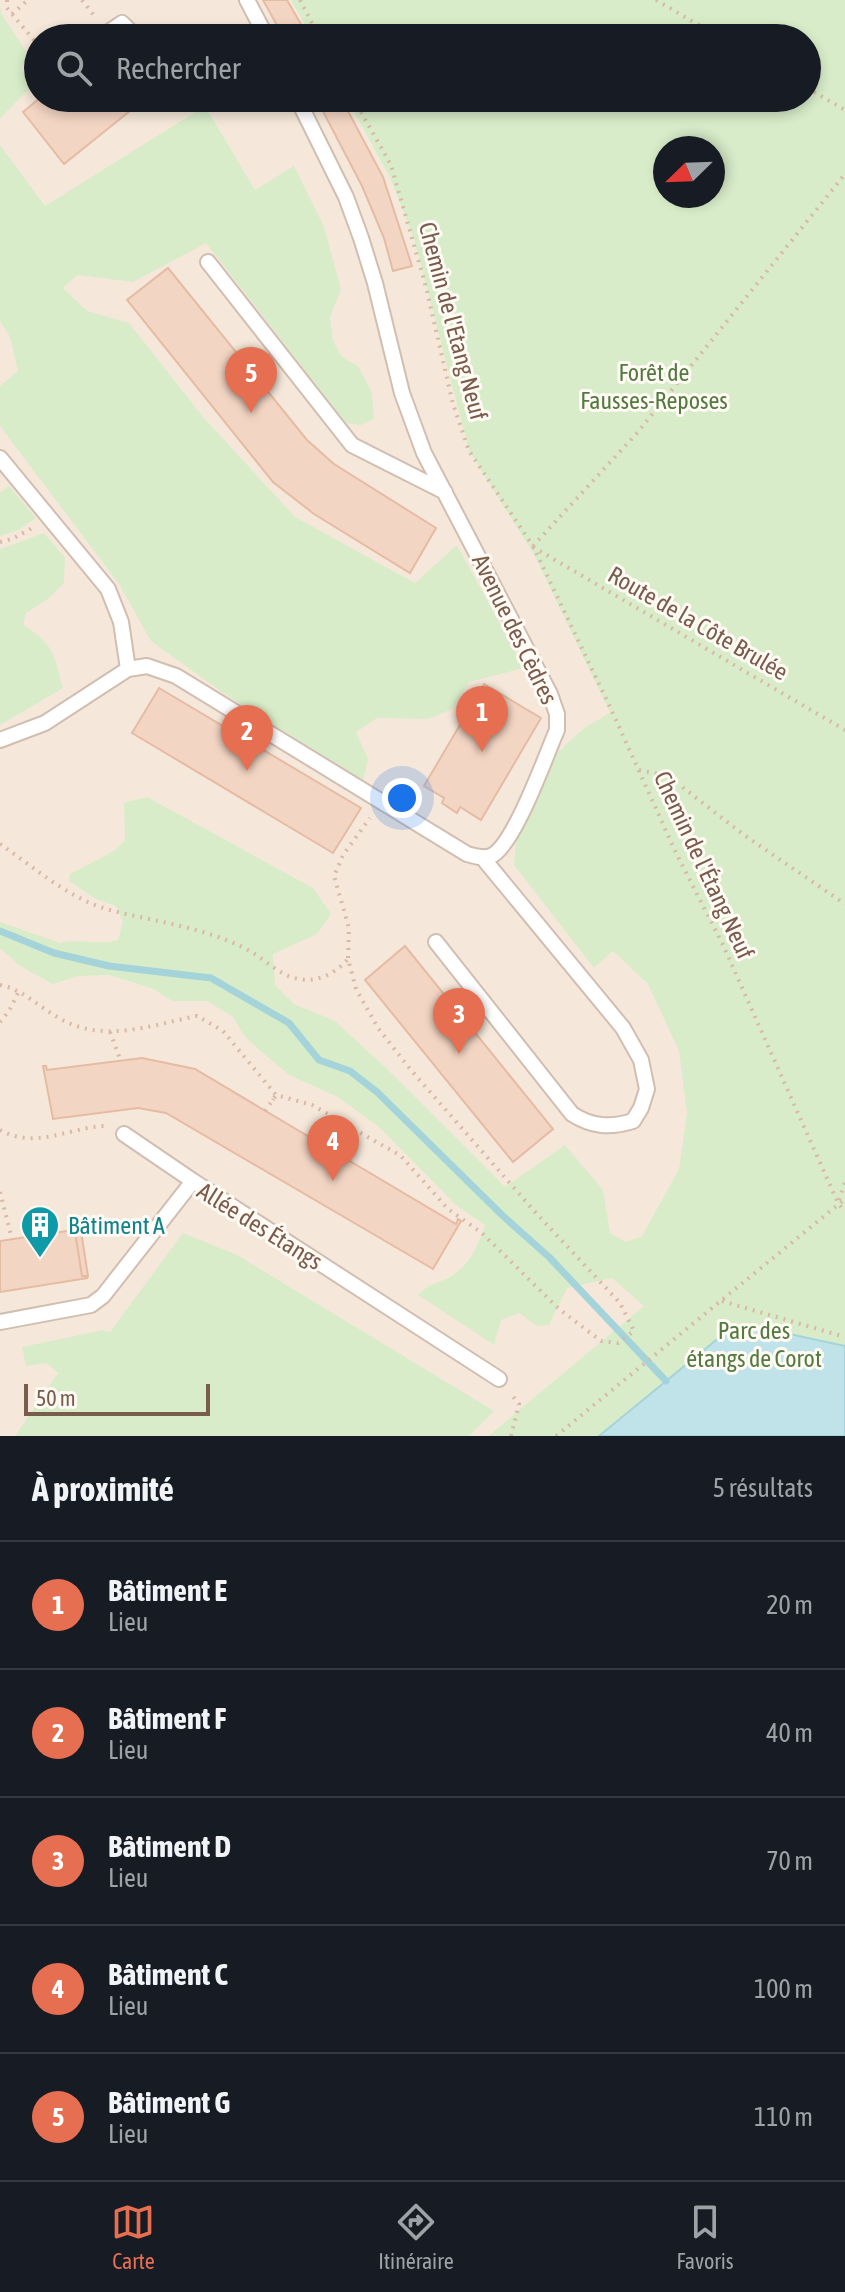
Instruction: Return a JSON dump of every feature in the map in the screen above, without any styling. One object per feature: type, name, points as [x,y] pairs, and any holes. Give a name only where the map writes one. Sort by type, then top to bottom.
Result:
[{"type":"lane","points":[[247,0],[260,24]]},
{"type":"lane","name":"Avenue des Cèdres","points":[[304,112],[346,197],[375,283],[402,393],[424,453],[550,694],[557,714],[557,730],[517,824],[500,849],[491,856],[482,857]]},
{"type":"lane","points":[[208,262],[352,445],[445,492]]},
{"type":"lane","points":[[0,458],[108,589],[121,622],[128,669]]},
{"type":"lane","points":[[0,740],[45,723],[128,669],[147,666],[176,676],[467,854],[482,857],[623,1028],[641,1060],[647,1089],[633,1121],[621,1125],[588,1124],[572,1114],[436,942]]},
{"type":"lane","points":[[124,1134],[193,1181]]},
{"type":"lane","name":"Allée des Étangs","points":[[0,1322],[91,1305],[103,1296],[193,1181],[499,1379]]},
{"type":"path","points":[[7,0],[7,8],[24,28]]},
{"type":"path","points":[[12,14],[28,0]]},
{"type":"path","points":[[300,0],[313,24]]},
{"type":"path","points":[[656,0],[697,24]]},
{"type":"path","points":[[821,96],[845,110]]},
{"type":"path","name":"Chemin de l'Etang Neuf","points":[[361,112],[391,165],[426,287],[453,404],[469,451],[533,546]]},
{"type":"path","points":[[533,546],[638,432],[845,174]]},
{"type":"path","points":[[0,542],[12,539],[50,517]]},
{"type":"path","name":"Route de la Côte Brulée","points":[[533,546],[845,730]]},
{"type":"path","name":"Chemin de l'Étang Neuf","points":[[533,546],[676,853],[723,945],[838,1203],[845,1212]]},
{"type":"path","points":[[639,770],[668,776],[744,835],[845,904]]},
{"type":"path","points":[[0,985],[19,991],[63,1021],[92,1031],[132,1030],[197,1016],[223,1031],[274,1097],[312,1105],[401,1156],[448,1209],[482,1233],[559,1309],[601,1341],[618,1343],[634,1331],[620,1303],[410,1069],[378,1028],[356,989],[348,959],[349,928],[334,876],[343,855],[380,801]]},
{"type":"path","points":[[0,844],[74,895],[109,910],[170,922],[209,934],[247,949],[276,969],[299,979],[320,978],[341,967],[348,959]]},
{"type":"path","points":[[0,1022],[19,991]]},
{"type":"path","points":[[110,1032],[120,1059]]},
{"type":"path","points":[[265,1111],[274,1097]]},
{"type":"path","points":[[0,1130],[24,1139],[102,1126],[124,1134]]},
{"type":"path","points":[[838,1203],[845,1182]]},
{"type":"path","points":[[0,1192],[12,1239]]},
{"type":"path","points":[[556,1436],[845,1199]]},
{"type":"path","points":[[722,1301],[845,1337]]},
{"type":"path","points":[[511,1436],[519,1404]]},
{"type":"shaded area","points":[[0,0],[291,0],[304,24],[24,24],[24,112],[354,112],[390,178],[414,239],[469,451],[534,555],[610,713],[811,1198],[645,1306],[488,1436],[0,1436]]},
{"type":"green space","name":"Forêt de Fausses-Reposes","points":[[291,0],[845,0],[845,1436],[488,1436],[644,1306],[612,1278],[567,1288],[549,1325],[537,1326],[519,1313],[501,1320],[494,1345],[418,1295],[462,1268],[474,1251],[485,1225],[457,1206],[380,1128],[338,1097],[289,1075],[246,1038],[233,1017],[207,1001],[172,1001],[154,989],[109,975],[78,976],[53,984],[20,966],[0,948],[0,922],[60,943],[118,940],[123,922],[116,906],[96,899],[69,881],[70,874],[114,851],[125,840],[124,803],[147,797],[313,888],[331,914],[317,934],[273,954],[275,985],[294,1004],[335,1021],[505,1187],[565,1145],[603,1190],[610,1233],[626,1242],[642,1236],[679,1169],[687,1113],[679,1051],[648,984],[613,951],[594,968],[514,865],[516,842],[552,758],[584,728],[610,713],[534,555],[469,451],[414,239],[390,178],[354,112],[821,112],[821,24],[304,24]]},
{"type":"green space","points":[[0,4],[1,13],[24,48],[24,65],[21,68],[24,72],[24,94],[0,118]]},
{"type":"green space","points":[[195,112],[209,112],[255,190],[294,166],[324,227],[341,289],[330,317],[333,341],[342,357],[358,366],[372,393],[374,419],[361,425],[346,423],[206,243],[133,282],[77,275],[63,288],[87,311],[129,323],[203,417],[295,517],[415,583],[457,545],[524,668],[469,682],[452,709],[428,719],[377,718],[356,732],[368,759],[363,781],[226,695],[151,641],[119,584],[0,426],[0,386],[18,371],[10,337],[0,321],[0,145],[45,206]]},
{"type":"green space","points":[[9,486],[36,518],[18,530],[0,536],[0,493]]},
{"type":"green space","points":[[44,533],[65,558],[64,583],[48,599],[26,613],[23,625],[47,644],[63,688],[0,725],[0,549]]},
{"type":"green space","points":[[183,1233],[237,1255],[494,1411],[469,1436],[15,1436],[58,1373],[47,1363],[26,1366],[22,1347],[103,1330],[110,1332]]},
{"type":"water","points":[[732,1327],[771,1330],[845,1346],[845,1436],[599,1436]]},
{"type":"building","points":[[263,0],[287,0],[301,24],[276,24]]},
{"type":"building","points":[[24,111],[129,112],[64,164]]},
{"type":"building","points":[[323,112],[348,112],[383,177],[412,266],[393,271],[384,238],[362,186]]},
{"type":"building","points":[[168,268],[307,440],[334,464],[436,528],[410,573],[314,514],[273,482],[127,300]]},
{"type":"building","points":[[484,684],[541,718],[481,820],[460,807],[457,813],[442,803],[444,798],[424,786]]},
{"type":"building","points":[[159,688],[361,808],[333,853],[132,733]]},
{"type":"building","points":[[405,946],[553,1129],[513,1162],[365,980]]},
{"type":"building","points":[[142,1058],[195,1069],[456,1224],[458,1219],[461,1221],[433,1269],[166,1113],[138,1108],[53,1119],[43,1066],[47,1070]]},
{"type":"building","name":"Bâtiment A","points":[[80,1229],[75,1232],[82,1276],[88,1278],[0,1292],[0,1241]]},
{"type":"building","points":[[81,1231],[88,1276],[82,1276],[75,1232]]},
{"type":"waterway","points":[[0,931],[54,953],[109,966],[211,978],[289,1023],[319,1060],[350,1071],[377,1092],[549,1257],[666,1381]]},
{"type":"place","name":"Bâtiment G","points":[[251,413]]},
{"type":"place","name":"Bâtiment E","points":[[482,752]]},
{"type":"place","name":"Bâtiment F","points":[[247,771]]},
{"type":"place","name":"Bâtiment D","points":[[459,1054]]},
{"type":"place","name":"Bâtiment C","points":[[333,1181]]},
{"type":"place","name":"Bâtiment A","points":[[40,1259]]},
{"type":"park label","name":"Parc des étangs de Corot","points":[[754,1344]]}]
